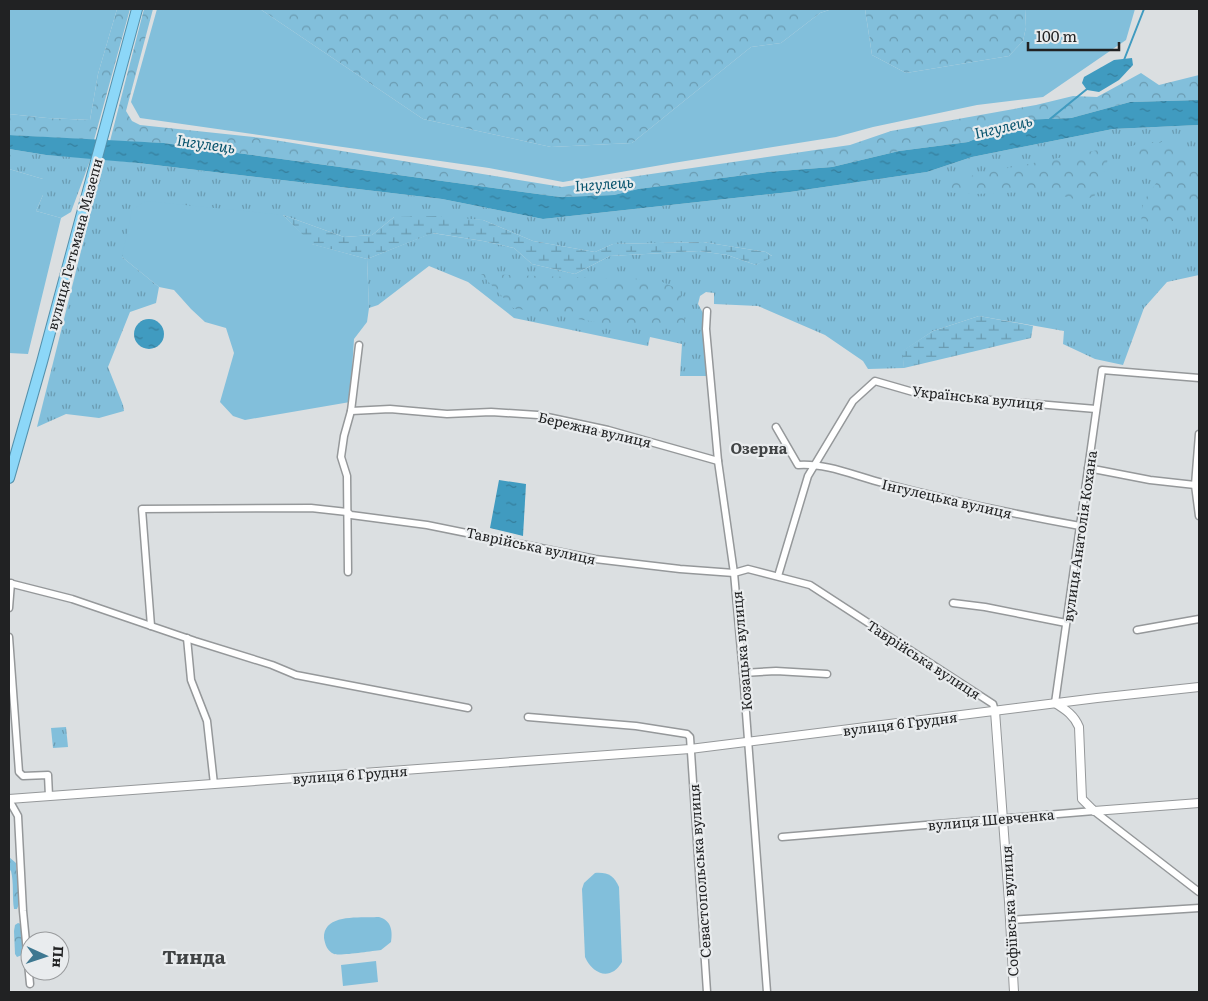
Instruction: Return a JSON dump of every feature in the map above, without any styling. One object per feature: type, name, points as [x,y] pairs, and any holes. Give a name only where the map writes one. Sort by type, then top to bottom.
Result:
[{"type":"highway","name":"вулиця Гетьмана Мазепи","points":[[9,478],[137,9]]},
{"type":"street","name":"Козацька вулиця","points":[[707,311],[706,329],[718,461],[734,573],[744,673],[767,992]]},
{"type":"street","points":[[348,572],[347,476],[341,457],[344,436],[351,411],[359,345]]},
{"type":"street","name":"вулиця Анатолія Кохана","points":[[1055,703],[1102,370],[1199,378]]},
{"type":"street","name":"Українська вулиця","points":[[778,576],[808,476],[852,401],[875,381],[920,394],[1096,409]]},
{"type":"street","name":"Бережна вулиця","points":[[351,411],[390,409],[447,414],[491,412],[538,415],[608,430],[718,461]]},
{"type":"street","points":[[776,426],[798,465],[815,464]]},
{"type":"street","points":[[1199,434],[1195,484],[1199,516]]},
{"type":"street","name":"Інгулецька вулиця","points":[[815,464],[995,509],[1080,526]]},
{"type":"street","points":[[1088,468],[1150,480],[1195,484]]},
{"type":"street","name":"Таврійська вулиця","points":[[151,626],[142,509],[302,508],[347,512],[351,515],[480,534],[595,559],[734,573],[748,569],[810,585],[993,704],[995,711]]},
{"type":"street","points":[[9,608],[10,583],[72,599],[187,638],[272,664],[296,675],[468,708]]},
{"type":"street","points":[[953,603],[986,607],[1066,623]]},
{"type":"street","points":[[1137,630],[1199,619]]},
{"type":"street","points":[[9,637],[20,775],[48,775],[49,796]]},
{"type":"street","points":[[187,638],[191,680],[206,721],[214,784]]},
{"type":"street","points":[[744,673],[826,674]]},
{"type":"street","name":"вулиця 6 Грудня","points":[[9,799],[690,749],[1055,703],[1199,687]]},
{"type":"street","points":[[1055,703],[1068,711],[1076,719],[1079,727],[1082,799],[1199,892]]},
{"type":"street","name":"Софіївська вулиця","points":[[995,711],[1004,818],[1014,992]]},
{"type":"street","points":[[528,717],[636,726],[687,734],[690,737],[690,749]]},
{"type":"street","points":[[9,749],[17,750]]},
{"type":"street","name":"Севастопольська вулиця","points":[[690,749],[707,992]]},
{"type":"street","points":[[9,799],[18,816],[23,911],[30,984]]},
{"type":"street","name":"вулиця Шевченка","points":[[782,837],[1094,810],[1199,803]]},
{"type":"street","points":[[1010,920],[1199,908]]},
{"type":"green space","points":[[9,9],[117,9],[98,74],[90,120],[9,114]]},
{"type":"green space","points":[[117,9],[130,9],[94,140],[9,135],[9,114],[90,120],[98,74]]},
{"type":"green space","points":[[144,9],[153,9],[126,111],[132,121],[140,125],[262,138],[562,187],[850,145],[891,131],[1036,105],[1073,96],[1097,97],[1141,73],[1159,85],[1199,75],[1199,100],[1130,102],[1071,118],[1020,120],[968,142],[899,151],[832,167],[767,172],[638,189],[614,195],[560,197],[164,143],[110,141]]},
{"type":"green space","points":[[157,9],[260,9],[423,119],[551,147],[632,143],[751,47],[781,43],[820,13],[832,9],[865,9],[872,55],[906,73],[1009,56],[1023,41],[1026,27],[1025,9],[1135,9],[1126,40],[1043,97],[977,105],[873,127],[836,137],[563,182],[489,168],[140,118],[131,102]]},
{"type":"green space","points":[[260,9],[832,9],[820,13],[781,43],[751,47],[632,143],[551,147],[423,119]]},
{"type":"green space","points":[[865,9],[1025,9],[1026,27],[1023,41],[1009,56],[906,73],[872,55]]},
{"type":"green space","points":[[1199,125],[1199,275],[1167,282],[1144,308],[1123,365],[1095,359],[1063,344],[1064,331],[979,316],[933,331],[903,351],[904,368],[868,369],[863,361],[825,335],[758,306],[714,304],[714,293],[706,292],[700,296],[698,304],[703,313],[703,337],[707,376],[680,376],[682,344],[650,337],[648,346],[514,318],[468,282],[429,266],[378,305],[369,308],[367,259],[432,233],[514,248],[532,264],[575,274],[610,256],[699,251],[727,255],[756,265],[772,256],[766,252],[703,242],[613,244],[595,252],[533,241],[483,220],[394,217],[372,235],[344,237],[283,215],[122,257],[159,287],[156,303],[130,312],[108,367],[124,411],[99,418],[66,414],[37,427],[104,159],[442,199],[543,219],[790,192],[927,172],[972,157],[1113,129]]},
{"type":"green space","points":[[1144,142],[1168,142],[1188,159],[1199,160],[1199,214],[1184,214],[1161,228],[1141,222],[1143,202],[1161,176],[1144,167],[1129,147]]},
{"type":"green space","points":[[9,149],[46,155],[91,158],[71,212],[61,218],[36,211],[43,195],[43,179],[9,169]]},
{"type":"green space","points":[[1103,149],[1109,151],[1106,169],[1094,197],[1077,200],[1046,191],[974,194],[944,192],[947,183],[978,174]]},
{"type":"green space","points":[[9,169],[43,179],[43,195],[36,211],[61,218],[28,354],[9,353]]},
{"type":"green space","points":[[146,201],[283,215],[312,244],[367,259],[369,308],[367,322],[354,339],[350,402],[245,420],[233,416],[220,402],[234,353],[226,328],[205,322],[174,290],[159,287],[122,257],[132,210]]},
{"type":"green space","points":[[283,215],[344,237],[372,235],[394,217],[439,216],[483,220],[533,241],[595,252],[613,244],[703,242],[766,252],[773,257],[756,265],[727,255],[699,251],[610,256],[575,274],[532,264],[514,248],[433,233],[367,259],[311,244]]},
{"type":"green space","points":[[481,274],[658,280],[680,290],[686,328],[625,327],[513,308]]},
{"type":"green space","points":[[979,316],[1033,326],[1031,338],[904,368],[902,351],[933,331]]},
{"type":"green space","points":[[66,727],[68,747],[53,748],[51,728]]},
{"type":"green space","points":[[9,857],[16,863],[19,904],[17,909],[14,909]]},
{"type":"green space","points":[[595,873],[604,873],[610,876],[619,887],[622,962],[618,968],[608,974],[597,972],[585,957],[582,889],[584,883]]},
{"type":"green space","points":[[379,917],[389,923],[392,934],[391,942],[381,950],[334,954],[327,947],[324,938],[325,930],[330,924],[344,918]]},
{"type":"green space","points":[[21,924],[22,931],[20,931],[20,956],[17,957],[15,954],[15,925]]},
{"type":"green space","points":[[376,961],[378,982],[343,986],[341,965]]},
{"type":"water","points":[[1132,58],[1133,65],[1119,80],[1099,92],[1087,90],[1082,83],[1084,77],[1114,60]]},
{"type":"water","points":[[1199,100],[1199,125],[1113,129],[972,157],[927,172],[790,192],[543,219],[442,199],[138,163],[46,155],[9,149],[9,135],[164,143],[560,197],[614,195],[638,189],[767,172],[832,167],[899,151],[968,142],[1020,120],[1071,118],[1130,102]]},
{"type":"water","points":[[149,319],[155,320],[163,328],[163,340],[155,348],[149,349],[143,348],[135,340],[134,334],[135,328],[143,320]]},
{"type":"water","points":[[499,480],[526,484],[523,536],[490,528]]},
{"type":"waterway","points":[[1124,60],[1144,9]]},
{"type":"waterway","points":[[1050,119],[1087,89]]},
{"type":"district","name":"Озерна","points":[[759,447]]},
{"type":"district","name":"Тинда","points":[[194,956]]},
{"type":"water label","name":"Інгулець","points":[[1003,126]]},
{"type":"water label","name":"Інгулець","points":[[206,143]]},
{"type":"water label","name":"Інгулець","points":[[604,183]]}]
